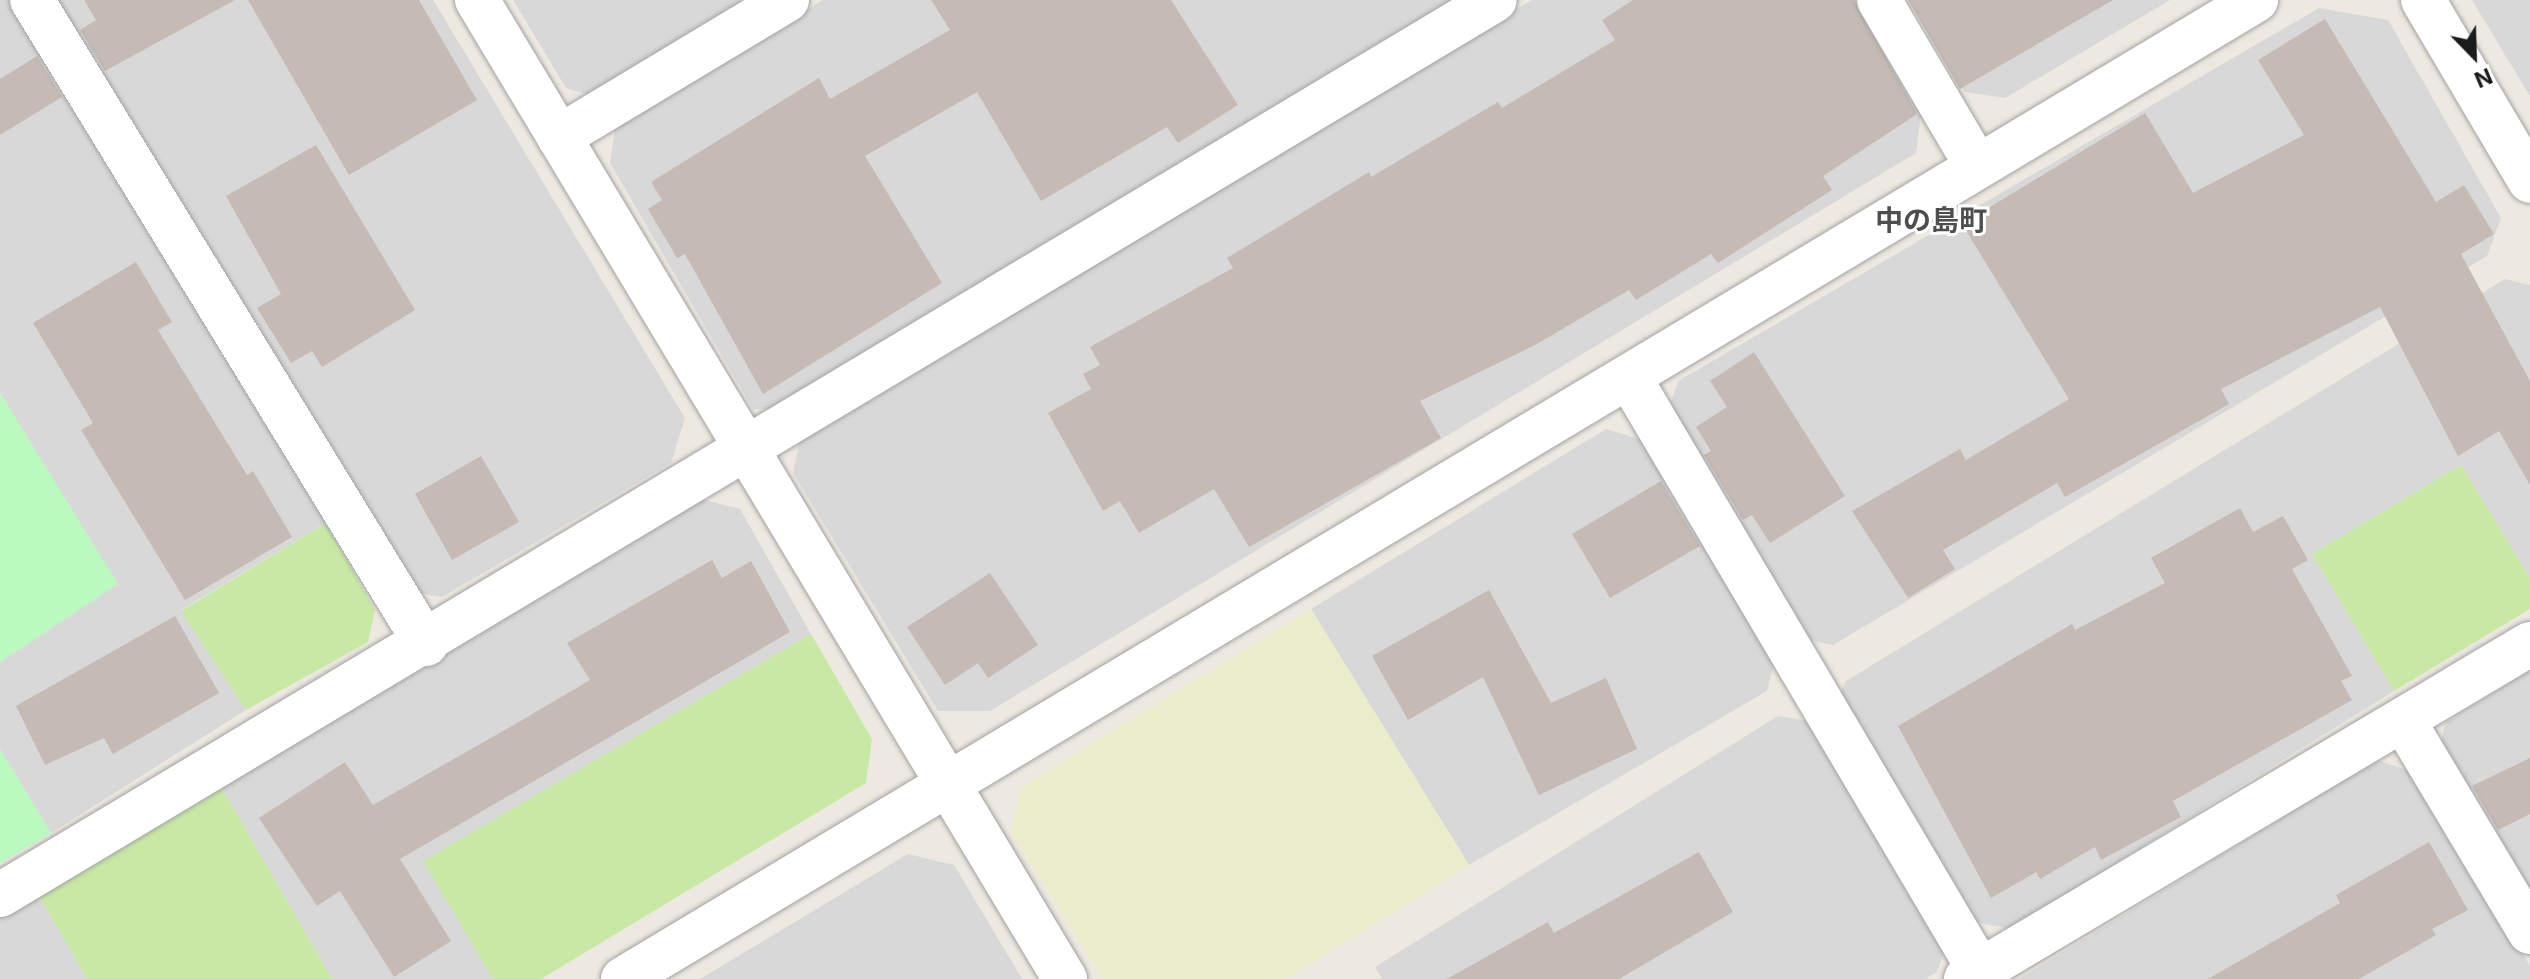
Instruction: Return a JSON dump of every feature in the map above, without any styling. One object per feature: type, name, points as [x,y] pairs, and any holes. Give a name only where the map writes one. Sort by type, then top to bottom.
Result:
[{"type":"street","points":[[32,0],[426,644]]},
{"type":"street","points":[[477,0],[1065,979]]},
{"type":"street","points":[[559,137],[787,0]]},
{"type":"street","points":[[0,895],[426,644],[746,446],[1495,0]]},
{"type":"street","points":[[1879,0],[1976,165]]},
{"type":"street","points":[[623,979],[1629,377],[1976,165],[2256,0]]},
{"type":"street","points":[[2423,0],[2530,181]]},
{"type":"street","points":[[1629,377],[1973,975],[2530,644]]},
{"type":"street","points":[[2403,720],[2530,932]]},
{"type":"shaded area","points":[[0,0],[9,0],[326,523],[181,610],[246,710],[51,833],[0,749],[0,662],[117,584],[0,393]]},
{"type":"shaded area","points":[[49,0],[433,0],[685,418],[671,463],[442,597],[408,592]]},
{"type":"shaded area","points":[[513,0],[762,0],[599,98],[566,88]]},
{"type":"shaded area","points":[[823,0],[1471,0],[786,409],[753,409],[610,163],[616,123]]},
{"type":"shaded area","points":[[1532,0],[1856,0],[1921,112],[1916,153],[990,711],[938,711],[793,473],[801,435]]},
{"type":"shaded area","points":[[1909,0],[2170,0],[2005,98],[1965,92]]},
{"type":"shaded area","points":[[2472,0],[2530,0],[2530,96]]},
{"type":"shaded area","points":[[2319,8],[2388,20],[2501,218],[2487,256],[1833,645],[1800,638],[1665,419],[1678,381]]},
{"type":"shaded area","points":[[2505,279],[2530,285],[2530,578],[2461,465],[2312,554],[2394,691],[2010,929],[1971,921],[1836,703],[1846,681]]},
{"type":"shaded area","points":[[1606,429],[1646,441],[1775,659],[1767,691],[1469,865],[1311,609]]},
{"type":"shaded area","points":[[697,498],[740,509],[811,634],[424,861],[493,979],[332,979],[221,787]]},
{"type":"shaded area","points":[[2530,670],[2530,912],[2438,761],[2445,723]]},
{"type":"shaded area","points":[[1778,716],[1815,722],[1947,943],[1937,972],[1925,979],[1382,979],[1375,967]]},
{"type":"shaded area","points":[[2377,760],[2416,773],[2530,966],[2530,979],[2019,979]]},
{"type":"shaded area","points":[[908,854],[954,865],[1022,979],[700,979]]},
{"type":"shaded area","points":[[36,891],[87,979],[0,979],[0,914]]},
{"type":"green space","points":[[0,393],[118,584],[0,662]]},
{"type":"green space","points":[[2461,465],[2530,578],[2530,609],[2394,691],[2312,554]]},
{"type":"green space","points":[[326,523],[375,610],[368,642],[246,710],[181,611]]},
{"type":"green space","points":[[1311,609],[1469,865],[1285,979],[1103,979],[1010,831],[1022,787]]},
{"type":"green space","points":[[811,634],[872,739],[866,783],[541,979],[493,979],[423,861]]},
{"type":"green space","points":[[0,749],[51,833],[0,863]]},
{"type":"green space","points":[[221,787],[332,979],[87,979],[36,891]]},
{"type":"building","points":[[84,0],[235,0],[105,71],[80,30],[96,20]]},
{"type":"building","points":[[248,0],[419,0],[477,100],[349,175]]},
{"type":"building","points":[[931,0],[1171,0],[1238,105],[1178,143],[1167,127],[1041,201],[977,92],[865,156],[942,283],[763,394],[685,254],[677,258],[648,209],[662,200],[651,182],[819,78],[830,99],[950,30]]},
{"type":"building","points":[[1633,0],[1854,0],[1917,114],[1823,176],[1832,190],[1718,263],[1711,254],[1636,300],[1629,290],[1535,345],[1420,401],[1441,438],[1249,547],[1214,489],[1139,533],[1120,501],[1103,511],[1048,413],[1091,389],[1083,374],[1100,365],[1090,347],[1233,268],[1227,258],[1369,172],[1371,177],[1498,102],[1502,108],[1615,40],[1602,20]]},
{"type":"building","points":[[1908,0],[2113,0],[1960,89]]},
{"type":"building","points":[[2325,19],[2436,202],[2464,185],[2494,234],[2461,254],[2530,381],[2530,485],[2499,431],[2458,456],[2380,307],[2221,389],[2229,404],[2065,497],[2057,483],[1943,550],[1955,569],[1908,598],[1852,511],[1960,449],[1966,460],[2069,399],[1962,224],[2145,113],[2193,193],[2304,135],[2258,60]]},
{"type":"building","points":[[37,56],[62,97],[0,135],[0,79]]},
{"type":"building","points":[[316,145],[415,310],[322,367],[312,351],[291,363],[257,308],[281,294],[226,196]]},
{"type":"building","points":[[136,262],[172,322],[158,330],[247,475],[253,471],[292,537],[185,600],[81,430],[93,423],[33,323]]},
{"type":"building","points":[[1754,352],[1845,496],[1770,543],[1752,515],[1743,520],[1704,455],[1711,451],[1696,427],[1727,407],[1710,381]]},
{"type":"building","points":[[481,456],[519,522],[452,560],[415,494]]},
{"type":"building","points":[[1661,481],[1700,546],[1610,598],[1572,534]]},
{"type":"building","points":[[2240,508],[2253,532],[2283,516],[2308,560],[2292,569],[2352,676],[2341,681],[2352,700],[2173,801],[2181,817],[2101,860],[2095,847],[2040,879],[2036,872],[1991,898],[1898,726],[2072,624],[2075,630],[2165,583],[2151,558]]},
{"type":"building","points":[[712,560],[722,578],[751,561],[790,632],[400,859],[451,941],[394,977],[340,891],[317,906],[259,818],[345,762],[373,805],[517,723],[590,680],[567,643]]},
{"type":"building","points":[[990,573],[1038,645],[988,678],[978,663],[945,685],[907,627]]},
{"type":"building","points":[[1489,590],[1551,703],[1606,678],[1637,749],[1539,795],[1483,677],[1408,720],[1372,656]]},
{"type":"building","points":[[175,616],[219,693],[113,754],[104,738],[45,765],[16,706]]},
{"type":"building","points":[[2530,758],[2530,814],[2498,830],[2472,786]]},
{"type":"building","points":[[2429,842],[2468,910],[2432,929],[2436,935],[2359,979],[2208,979],[2340,903],[2336,895]]},
{"type":"building","points":[[1699,852],[1733,912],[1619,979],[1447,979],[1548,922],[1554,933]]},
{"type":"district","name":"中の島町","points":[[1931,220]]}]
